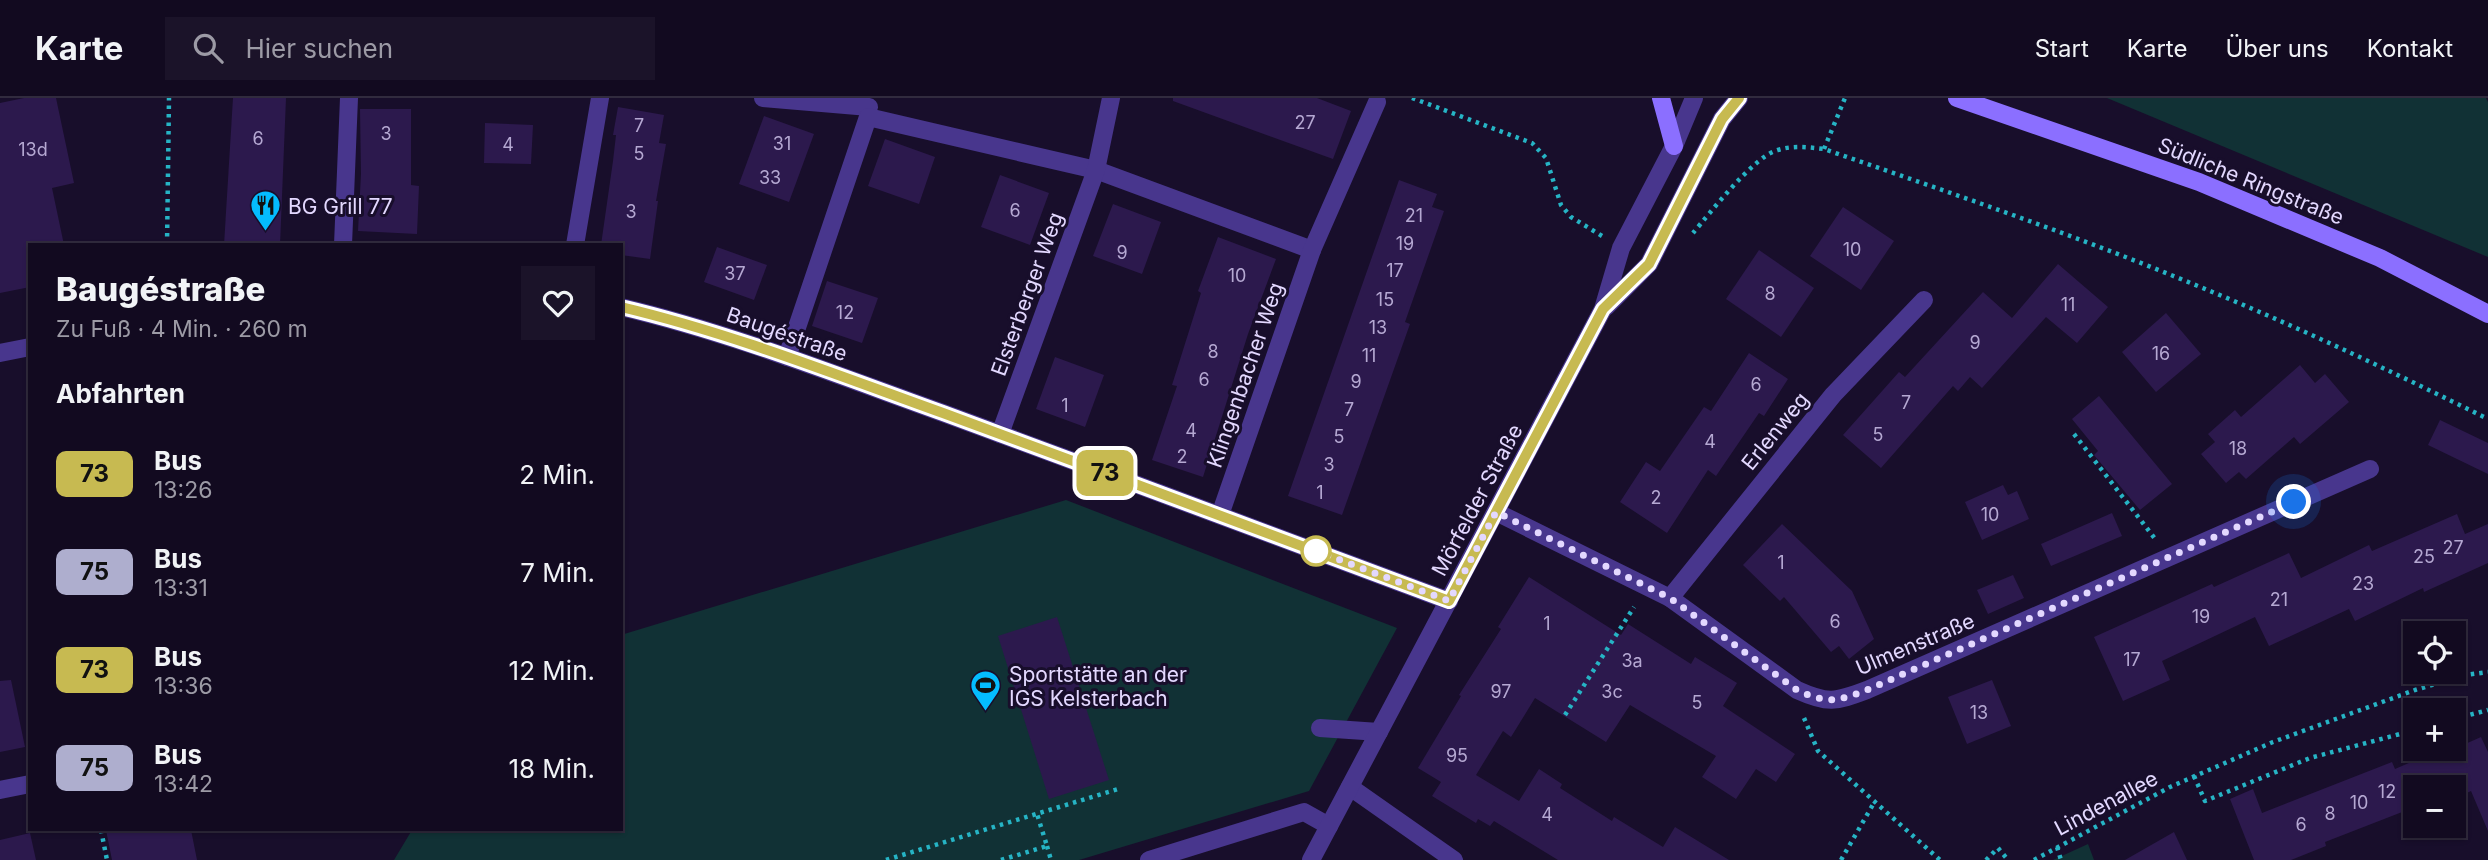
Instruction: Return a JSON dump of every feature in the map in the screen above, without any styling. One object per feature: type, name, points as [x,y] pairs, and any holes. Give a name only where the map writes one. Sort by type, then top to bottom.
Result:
[{"type":"main road","points":[[1661,98],[1674,146]]},
{"type":"main road","name":"Südliche Ringstraße","points":[[1957,98],[2199,182],[2380,258],[2488,314]]},
{"type":"main road","name":"Südliche Ringstraße","points":[[1972,98],[1989,108]]},
{"type":"street","points":[[343,243],[349,98]]},
{"type":"street","points":[[575,243],[600,98]]},
{"type":"street","points":[[763,98],[869,107],[1096,170],[1312,250]]},
{"type":"street","name":"Elsterberger Weg","points":[[1000,434],[1096,170],[1111,98]]},
{"type":"street","name":"Mörfelder Straße","points":[[1311,860],[1603,309],[1621,248],[1674,146],[1694,98]]},
{"type":"street","name":"Mörfelder Straße","points":[[1603,309],[1649,264],[1722,119],[1739,98]]},
{"type":"street","name":"Klingenbacher Weg","points":[[1220,515],[1312,250],[1377,102]]},
{"type":"street","points":[[787,357],[869,107]]},
{"type":"street","name":"Erlenweg","points":[[1670,598],[1833,395],[1924,300]]},
{"type":"street","name":"Baugéstraße","points":[[623,307],[662,317],[787,357],[1449,601]]},
{"type":"street","points":[[0,353],[28,347]]},
{"type":"street","name":"Ulmenstraße","points":[[1496,512],[1670,598],[1797,690],[1818,700],[1840,700],[2370,468]]},
{"type":"street","points":[[1320,728],[1379,732]]},
{"type":"street","points":[[0,790],[28,784]]},
{"type":"street","points":[[1350,787],[1454,860]]},
{"type":"street","points":[[1149,860],[1304,812],[1329,826]]},
{"type":"path","points":[[167,243],[169,98]]},
{"type":"path","points":[[1412,98],[1532,143],[1546,158],[1561,205],[1571,217],[1621,248]]},
{"type":"path","points":[[1824,149],[1845,98]]},
{"type":"path","points":[[1685,242],[1744,175],[1772,152],[1795,146],[1824,149],[2012,214],[2193,283],[2376,363],[2488,419]]},
{"type":"path","points":[[2074,434],[2169,557]]},
{"type":"path","points":[[1565,715],[1647,586]]},
{"type":"path","name":"Lindenallee","points":[[2034,860],[2194,776],[2273,742],[2414,690],[2465,675],[2488,672]]},
{"type":"path","points":[[1797,690],[1806,727],[1818,751],[1940,860]]},
{"type":"path","points":[[2466,716],[2488,710]]},
{"type":"path","points":[[2194,776],[2205,800],[2309,758],[2403,733]]},
{"type":"path","points":[[886,860],[1118,789]]},
{"type":"path","points":[[1841,860],[1875,801]]},
{"type":"path","points":[[1037,814],[1051,860]]},
{"type":"path","points":[[101,831],[107,860]]},
{"type":"path","points":[[1001,860],[1047,846]]},
{"type":"path","points":[[2057,847],[2061,860]]},
{"type":"path","points":[[1986,860],[1998,848],[2008,860]]},
{"type":"green space","points":[[2107,98],[2486,98],[2488,257]]},
{"type":"green space","name":"Sportstätte an der IGS Kelsterbach","points":[[1066,500],[1397,628],[1309,791],[1079,860],[394,860],[411,831],[623,831],[623,634]]},
{"type":"green space","points":[[2088,844],[2094,860],[2053,860]]},
{"type":"building","points":[[24,98],[56,98],[74,183],[52,188],[64,243],[28,243],[28,287],[0,293],[0,103]]},
{"type":"building","points":[[233,98],[286,98],[280,243],[224,243]]},
{"type":"building","points":[[1173,98],[1317,98],[1351,111],[1333,159],[1173,101]]},
{"type":"building","points":[[618,107],[664,115],[659,143],[666,144],[650,259],[623,255],[623,243],[601,243],[616,135],[613,135]]},
{"type":"building","points":[[360,109],[411,109],[411,185],[419,186],[417,234],[358,231]]},
{"type":"building","points":[[764,116],[814,134],[789,202],[739,184]]},
{"type":"building","points":[[485,123],[533,125],[531,164],[484,163]]},
{"type":"building","points":[[885,139],[935,157],[919,204],[868,186]]},
{"type":"building","points":[[1000,175],[1049,193],[1030,245],[981,227]]},
{"type":"building","points":[[1399,180],[1437,194],[1432,207],[1444,211],[1405,322],[1410,324],[1342,515],[1288,496]]},
{"type":"building","points":[[1113,204],[1161,222],[1142,274],[1093,256]]},
{"type":"building","points":[[1843,207],[1894,241],[1861,290],[1810,256]]},
{"type":"building","points":[[1218,237],[1276,259],[1248,334],[1203,477],[1152,460],[1177,386],[1172,385],[1201,293],[1198,291]]},
{"type":"building","points":[[717,247],[767,265],[754,300],[704,282]]},
{"type":"building","points":[[1759,250],[1814,288],[1781,337],[1726,299]]},
{"type":"building","points":[[2058,264],[2108,307],[2077,343],[2046,317],[1982,388],[1970,377],[1958,391],[1953,386],[1881,468],[1843,435],[1899,372],[1905,377],[1983,292],[2012,318]]},
{"type":"building","points":[[827,281],[878,298],[862,343],[812,326]]},
{"type":"building","points":[[2166,313],[2201,354],[2156,392],[2122,352]]},
{"type":"building","points":[[1749,353],[1788,379],[1764,416],[1759,413],[1716,476],[1708,470],[1667,533],[1620,502],[1646,462],[1660,471],[1704,407],[1711,411]]},
{"type":"building","points":[[1055,357],[1104,375],[1085,427],[1036,409]]},
{"type":"building","points":[[2300,365],[2315,383],[2325,374],[2349,402],[2300,444],[2294,437],[2246,479],[2239,472],[2226,483],[2201,454],[2215,442],[2208,434],[2235,410],[2241,417]]},
{"type":"building","points":[[2099,396],[2172,484],[2140,510],[2094,455],[2098,451],[2072,419]]},
{"type":"building","points":[[2440,420],[2488,443],[2488,474],[2428,445]]},
{"type":"building","points":[[2003,485],[2008,495],[2017,491],[2029,519],[1982,540],[1965,502]]},
{"type":"building","points":[[2112,513],[2122,536],[2051,566],[2041,544]]},
{"type":"building","points":[[2457,514],[2465,534],[2488,524],[2488,563],[2424,592],[2423,588],[2355,621],[2349,609],[2269,646],[2255,617],[2162,661],[2170,680],[2123,701],[2094,637],[2289,553],[2301,578],[2369,545],[2372,551]]},
{"type":"building","points":[[1782,524],[1852,591],[1874,639],[1849,659],[1839,646],[1831,652],[1784,597],[1780,601],[1743,565]]},
{"type":"building","points":[[2013,575],[2024,598],[1988,614],[1977,590]]},
{"type":"building","points":[[1529,577],[1621,635],[1628,624],[1691,664],[1695,657],[1737,683],[1723,706],[1795,754],[1776,782],[1756,769],[1736,799],[1702,777],[1716,756],[1630,705],[1606,742],[1535,698],[1511,737],[1503,731],[1476,775],[1519,801],[1539,769],[1562,784],[1560,788],[1612,821],[1614,817],[1663,847],[1675,827],[1729,860],[1558,860],[1494,821],[1490,826],[1478,819],[1476,823],[1432,796],[1441,782],[1418,768]]},
{"type":"building","points":[[1057,617],[1109,780],[1049,799],[998,636]]},
{"type":"building","points":[[11,680],[25,747],[0,752],[0,681]]},
{"type":"building","points":[[1992,680],[2011,726],[1967,744],[1948,697]]},
{"type":"building","points":[[2481,737],[2488,752],[2488,831],[2471,791],[2466,793],[2466,775],[2403,775],[2403,812],[2325,842],[2326,846],[2291,860],[2254,860],[2230,799],[2253,789],[2262,813],[2392,762],[2395,769],[2413,761],[2466,761],[2466,744]]},
{"type":"building","points":[[106,831],[191,831],[197,860],[112,860]]},
{"type":"building","points":[[2174,832],[2187,860],[2125,860]]},
{"type":"building","points":[[30,833],[36,860],[0,860],[0,840]]},
{"type":"bus line","name":"73","points":[[623,307],[662,317],[787,357],[1449,601],[1603,309],[1649,264],[1722,119],[1739,98]]},
{"type":"place","name":"BG Grill 77","points":[[265,233]]},
{"type":"place","name":"Sportstätte an der IGS Kelsterbach","points":[[986,713]]},
{"type":"route","points":[[1316,551],[1449,601],[1496,512],[1670,598],[1797,690],[1818,700],[1840,700],[2294,502]]}]
